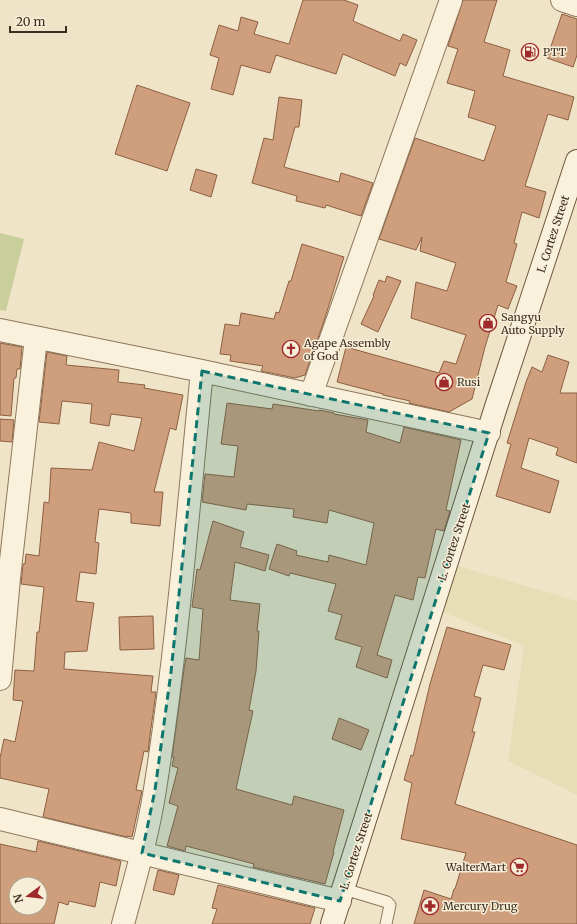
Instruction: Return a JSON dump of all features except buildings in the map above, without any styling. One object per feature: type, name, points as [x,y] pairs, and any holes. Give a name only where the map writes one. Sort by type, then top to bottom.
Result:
[{"type":"street","points":[[311,395],[451,0]]},
{"type":"street","points":[[562,0],[577,5]]},
{"type":"street","name":"L. Cortez Street","points":[[332,924],[576,165]]},
{"type":"street","points":[[0,330],[202,371],[489,433]]},
{"type":"street","points":[[0,679],[9,578],[36,338]]},
{"type":"street","points":[[123,924],[142,853],[155,790],[171,672],[202,371]]},
{"type":"street","points":[[0,819],[142,853],[342,895]]},
{"type":"lane","points":[[342,895],[387,902],[390,905],[386,924]]},
{"type":"highlighted area","points":[[202,371],[489,433],[340,901],[142,853],[155,790],[171,672]]},
{"type":"shaded area","points":[[458,566],[577,601],[577,795],[508,761],[524,646],[441,611]]},
{"type":"green space","points":[[0,233],[24,239],[6,311],[0,310]]},
{"type":"place","name":"PTT","points":[[530,52]]},
{"type":"place","name":"Sangyu Auto Supply","points":[[488,323]]},
{"type":"place","name":"Agape Assembly of God","points":[[291,349]]},
{"type":"place","name":"Rusi","points":[[444,382]]},
{"type":"place","name":"WalterMart","points":[[519,867]]},
{"type":"place","name":"Mercury Drug","points":[[430,906]]}]
